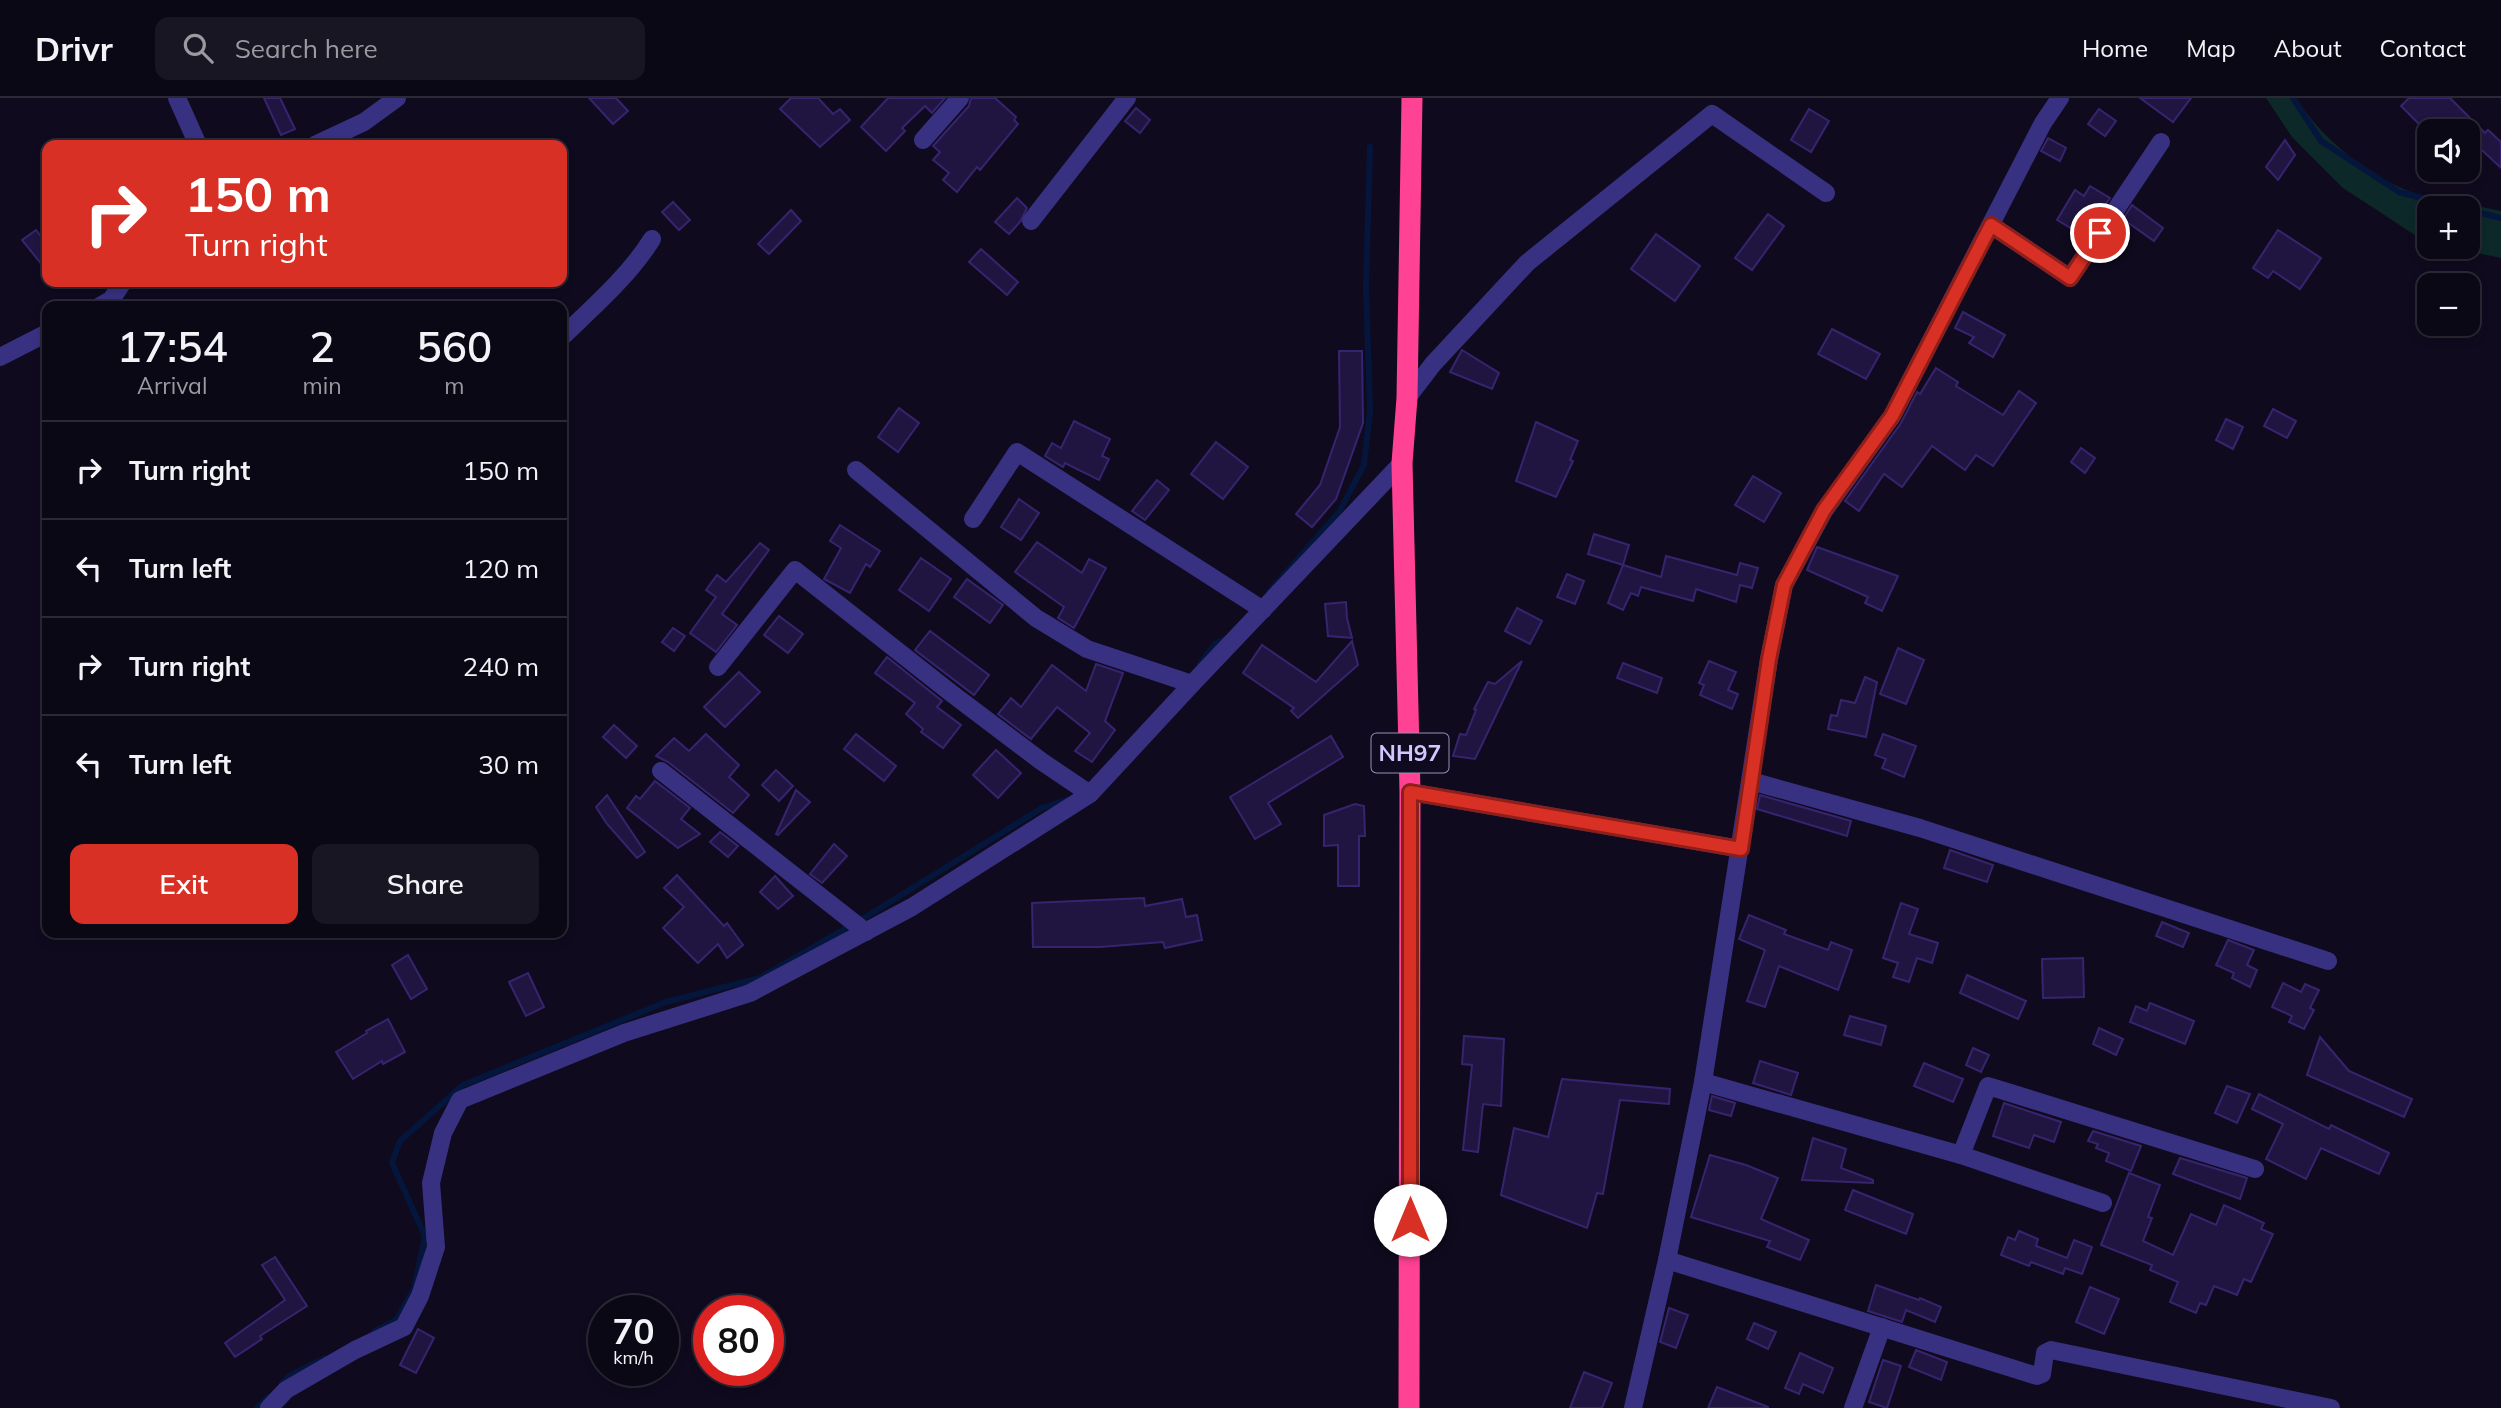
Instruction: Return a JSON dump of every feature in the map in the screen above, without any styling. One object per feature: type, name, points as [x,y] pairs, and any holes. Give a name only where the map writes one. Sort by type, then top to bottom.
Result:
[{"type":"highway","name":"NH97","points":[[1409,1408],[1410,792],[1402,463],[1407,398],[1412,98]]},
{"type":"street","points":[[177,98],[196,140]]},
{"type":"street","points":[[326,140],[364,122],[397,98]]},
{"type":"street","points":[[923,140],[960,98]]},
{"type":"street","points":[[1031,221],[1127,98]]},
{"type":"street","points":[[1633,1408],[1667,1260],[1703,1082],[1769,659],[1784,585],[1824,510],[1892,416],[2043,123],[2060,98]]},
{"type":"street","points":[[1407,398],[1433,365],[1527,263],[1712,114],[1826,193]]},
{"type":"street","points":[[1991,225],[2070,278],[2161,142]]},
{"type":"street","points":[[567,332],[644,252],[652,239]]},
{"type":"street","points":[[0,357],[42,336]]},
{"type":"street","points":[[973,519],[1017,452],[1263,610]]},
{"type":"street","points":[[270,1408],[286,1390],[355,1350],[404,1327],[421,1296],[436,1247],[431,1184],[443,1133],[460,1100],[624,1033],[750,993],[912,907],[1090,794],[1402,463]]},
{"type":"street","points":[[856,470],[1037,618],[1087,649],[1192,684]]},
{"type":"street","points":[[719,667],[795,570],[951,693],[1041,761],[1090,794]]},
{"type":"street","points":[[661,771],[866,932]]},
{"type":"street","points":[[1752,781],[1920,828],[2328,961]]},
{"type":"street","points":[[1410,792],[1741,849]]},
{"type":"street","points":[[1703,1082],[1961,1155],[2104,1203]]},
{"type":"street","points":[[1961,1155],[1988,1086],[2255,1169]]},
{"type":"street","points":[[1667,1260],[2037,1377],[2042,1374],[2045,1353],[2051,1350],[2332,1408]]},
{"type":"street","points":[[1853,1408],[1882,1327]]},
{"type":"green space","points":[[2266,98],[2296,98],[2319,127],[2346,154],[2394,184],[2424,196],[2417,196],[2417,236],[2343,188],[2292,137]]},
{"type":"green space","points":[[2480,207],[2501,211],[2501,258],[2480,254]]},
{"type":"building","points":[[264,98],[280,98],[295,129],[281,135]]},
{"type":"building","points":[[589,98],[616,98],[628,111],[613,124]]},
{"type":"building","points":[[791,98],[818,98],[833,114],[840,109],[850,120],[820,147],[780,109]]},
{"type":"building","points":[[888,98],[945,98],[932,113],[925,106],[902,128],[905,131],[886,151],[861,127]]},
{"type":"building","points":[[971,98],[995,98],[1016,117],[1014,120],[1018,124],[980,170],[977,167],[957,192],[943,180],[949,173],[933,160],[940,152],[933,146],[969,106]]},
{"type":"building","points":[[2140,98],[2191,98],[2173,122]]},
{"type":"building","points":[[2409,98],[2450,98],[2471,119],[2417,119],[2417,122],[2401,106]]},
{"type":"building","points":[[1136,108],[1150,120],[1140,133],[1125,121]]},
{"type":"building","points":[[1809,109],[1829,121],[1811,152],[1791,140]]},
{"type":"building","points":[[2099,109],[2116,121],[2105,136],[2088,124]]},
{"type":"building","points":[[2480,128],[2485,133],[2488,130],[2501,142],[2501,168],[2480,148]]},
{"type":"building","points":[[2048,138],[2066,148],[2060,161],[2041,151]]},
{"type":"building","points":[[2285,140],[2295,155],[2278,180],[2266,167]]},
{"type":"building","points":[[2090,186],[2110,198],[2084,236],[2057,220],[2075,190],[2084,196]]},
{"type":"building","points":[[1017,198],[1027,208],[1020,222],[1009,234],[995,222]]},
{"type":"building","points":[[673,202],[690,220],[679,230],[662,212]]},
{"type":"building","points":[[2132,205],[2163,228],[2154,241],[2123,219]]},
{"type":"building","points":[[791,210],[801,221],[769,254],[758,244]]},
{"type":"building","points":[[1768,214],[1784,226],[1752,270],[1735,258]]},
{"type":"building","points":[[36,230],[42,238],[42,265],[22,240]]},
{"type":"building","points":[[2278,230],[2321,258],[2300,289],[2273,271],[2268,278],[2253,268]]},
{"type":"building","points":[[1656,234],[1700,266],[1675,301],[1631,269]]},
{"type":"building","points":[[981,249],[1018,282],[1007,295],[969,262]]},
{"type":"building","points":[[1963,312],[2005,335],[1993,357],[1969,343],[1974,337],[1955,328]]},
{"type":"building","points":[[1832,329],[1880,354],[1866,379],[1818,354]]},
{"type":"building","points":[[1462,350],[1499,373],[1492,389],[1450,372]]},
{"type":"building","points":[[1339,351],[1362,351],[1363,423],[1336,499],[1312,527],[1296,514],[1320,485],[1340,427]]},
{"type":"building","points":[[1936,368],[1958,382],[1956,386],[2003,415],[2019,391],[2036,403],[1993,466],[1976,455],[1965,470],[1932,446],[1902,487],[1884,474],[1859,511],[1845,501],[1901,423],[1917,392],[1920,394]]},
{"type":"building","points":[[899,408],[919,423],[898,452],[878,437]]},
{"type":"building","points":[[2273,409],[2296,421],[2287,438],[2264,426]]},
{"type":"building","points":[[2226,419],[2243,427],[2233,449],[2216,440]]},
{"type":"building","points":[[1074,421],[1110,439],[1102,456],[1109,459],[1099,480],[1065,463],[1063,467],[1045,456],[1052,443],[1061,448]]},
{"type":"building","points":[[1536,422],[1578,441],[1570,460],[1573,461],[1556,497],[1516,481]]},
{"type":"building","points":[[1216,442],[1248,467],[1223,499],[1191,474]]},
{"type":"building","points":[[2081,448],[2095,458],[2085,473],[2071,462]]},
{"type":"building","points":[[1753,476],[1781,493],[1764,522],[1735,505]]},
{"type":"building","points":[[1157,480],[1169,490],[1145,520],[1132,511]]},
{"type":"building","points":[[1019,499],[1039,513],[1021,540],[1001,527]]},
{"type":"building","points":[[840,525],[880,551],[870,567],[866,564],[850,593],[824,579],[841,548],[830,541]]},
{"type":"building","points":[[1594,534],[1629,545],[1623,565],[1588,554]]},
{"type":"building","points":[[1037,542],[1082,573],[1089,559],[1106,568],[1074,628],[1058,618],[1064,607],[1015,572]]},
{"type":"building","points":[[760,543],[769,550],[722,614],[737,625],[716,652],[690,633],[716,597],[706,590],[717,575],[726,582]]},
{"type":"building","points":[[1817,547],[1898,576],[1882,611],[1865,603],[1868,597],[1807,570]]},
{"type":"building","points":[[1666,556],[1737,575],[1740,563],[1758,568],[1752,588],[1740,585],[1736,602],[1696,589],[1693,601],[1641,587],[1638,596],[1631,593],[1623,610],[1608,603],[1623,565],[1661,577]]},
{"type":"building","points":[[921,558],[951,579],[929,611],[899,590]]},
{"type":"building","points":[[1567,574],[1584,581],[1575,604],[1557,597]]},
{"type":"building","points":[[967,579],[1003,605],[990,623],[954,597]]},
{"type":"building","points":[[1346,602],[1352,638],[1328,636],[1325,604]]},
{"type":"building","points":[[1517,608],[1542,621],[1530,644],[1505,631]]},
{"type":"building","points":[[779,616],[803,634],[788,653],[764,635]]},
{"type":"building","points":[[673,628],[685,636],[674,651],[662,642]]},
{"type":"building","points":[[930,631],[989,675],[974,695],[915,650]]},
{"type":"building","points":[[1352,641],[1358,665],[1298,718],[1291,711],[1294,708],[1243,673],[1262,645],[1316,682]]},
{"type":"building","points":[[1898,648],[1924,660],[1906,704],[1880,694]]},
{"type":"building","points":[[887,657],[942,701],[937,707],[961,725],[943,748],[921,732],[923,729],[906,714],[915,703],[875,673]]},
{"type":"building","points":[[1522,661],[1475,759],[1453,756],[1460,734],[1466,735],[1476,710],[1474,709],[1488,682],[1495,684]]},
{"type":"building","points":[[1709,661],[1736,672],[1728,690],[1738,694],[1732,709],[1700,695],[1704,685],[1699,683]]},
{"type":"building","points":[[1623,663],[1662,678],[1657,693],[1617,678]]},
{"type":"building","points":[[1096,664],[1123,673],[1105,721],[1115,730],[1092,762],[1075,751],[1090,733],[1057,707],[1031,739],[998,714],[1011,698],[1021,707],[1052,665],[1086,691]]},
{"type":"building","points":[[739,672],[760,692],[725,727],[704,707]]},
{"type":"building","points":[[1865,677],[1877,682],[1866,737],[1828,729],[1831,715],[1837,716],[1841,700],[1855,703]]},
{"type":"building","points":[[614,725],[637,746],[626,758],[603,737]]},
{"type":"building","points":[[706,734],[739,765],[729,777],[749,795],[733,813],[668,762],[656,756],[674,738],[689,751]]},
{"type":"building","points":[[856,734],[896,766],[884,781],[844,749]]},
{"type":"building","points":[[1883,734],[1916,746],[1904,777],[1882,768],[1886,759],[1875,755]]},
{"type":"building","points":[[1331,736],[1343,757],[1268,803],[1281,824],[1255,839],[1230,797]]},
{"type":"building","points":[[996,750],[1021,773],[998,798],[973,775]]},
{"type":"building","points":[[776,770],[793,786],[779,801],[762,785]]},
{"type":"building","points":[[655,781],[690,808],[681,819],[700,834],[678,848],[627,808],[636,796],[640,799]]},
{"type":"building","points":[[796,790],[810,802],[778,835],[776,834]]},
{"type":"building","points":[[607,795],[645,852],[637,858],[596,807]]},
{"type":"building","points":[[1760,795],[1851,821],[1847,836],[1757,809]]},
{"type":"building","points":[[1355,804],[1364,806],[1365,836],[1359,836],[1359,886],[1338,886],[1338,845],[1324,846],[1324,815]]},
{"type":"building","points":[[720,832],[738,846],[728,857],[710,842]]},
{"type":"building","points":[[834,844],[847,856],[822,883],[810,874]]},
{"type":"building","points":[[1950,850],[1993,865],[1987,882],[1944,868]]},
{"type":"building","points":[[677,875],[724,926],[727,923],[743,945],[727,958],[718,944],[698,963],[663,928],[684,907],[664,888]]},
{"type":"building","points":[[775,876],[793,896],[778,909],[760,892]]},
{"type":"building","points":[[1144,898],[1145,906],[1182,899],[1186,917],[1197,915],[1202,940],[1165,948],[1163,942],[1100,947],[1033,947],[1032,903]]},
{"type":"building","points":[[1901,903],[1918,909],[1909,934],[1938,943],[1932,963],[1917,958],[1909,982],[1893,977],[1898,963],[1883,958]]},
{"type":"building","points":[[1749,915],[1786,930],[1784,934],[1828,950],[1831,942],[1852,950],[1838,990],[1779,966],[1765,1007],[1747,1001],[1765,950],[1739,939]]},
{"type":"building","points":[[2162,922],[2189,933],[2183,947],[2156,936]]},
{"type":"building","points":[[2228,940],[2254,950],[2247,965],[2257,970],[2250,987],[2232,978],[2234,973],[2216,965]]},
{"type":"building","points":[[408,955],[427,989],[411,999],[392,965]]},
{"type":"building","points":[[2083,958],[2084,997],[2043,998],[2042,959]]},
{"type":"building","points":[[528,973],[544,1007],[526,1016],[509,982]]},
{"type":"building","points":[[1967,975],[2026,1001],[2018,1019],[1960,993]]},
{"type":"building","points":[[2283,983],[2301,992],[2305,984],[2319,990],[2310,1008],[2314,1010],[2304,1029],[2289,1022],[2292,1016],[2272,1007]]},
{"type":"building","points":[[2150,1003],[2194,1021],[2185,1044],[2130,1022],[2136,1006],[2147,1011]]},
{"type":"building","points":[[1850,1016],[1886,1026],[1881,1045],[1844,1035]]},
{"type":"building","points":[[388,1019],[405,1052],[383,1064],[382,1061],[353,1079],[336,1052]]},
{"type":"building","points":[[2099,1028],[2123,1039],[2116,1055],[2093,1044]]},
{"type":"building","points":[[1464,1036],[1504,1039],[1501,1106],[1483,1104],[1478,1152],[1463,1150],[1472,1065],[1462,1064]]},
{"type":"building","points":[[2320,1037],[2349,1071],[2412,1099],[2404,1117],[2307,1075]]},
{"type":"building","points":[[1973,1048],[1989,1055],[1981,1072],[1966,1065]]},
{"type":"building","points":[[1760,1061],[1798,1073],[1791,1095],[1753,1083]]},
{"type":"building","points":[[1924,1063],[1963,1079],[1953,1102],[1914,1086]]},
{"type":"building","points":[[1562,1079],[1670,1089],[1669,1104],[1620,1100],[1603,1194],[1597,1193],[1587,1228],[1501,1195],[1514,1128],[1548,1137]]},
{"type":"building","points":[[2227,1086],[2250,1094],[2237,1123],[2215,1113]]},
{"type":"building","points":[[2259,1094],[2329,1129],[2331,1125],[2389,1153],[2379,1174],[2321,1148],[2306,1179],[2266,1159],[2283,1124],[2252,1109]]},
{"type":"building","points":[[1712,1096],[1735,1103],[1731,1116],[1709,1110]]},
{"type":"building","points":[[2004,1103],[2061,1122],[2054,1142],[2034,1135],[2029,1148],[1993,1136]]},
{"type":"building","points":[[2093,1131],[2141,1146],[2131,1171],[2106,1161],[2109,1153],[2096,1148],[2098,1144],[2088,1141]]},
{"type":"building","points":[[1813,1138],[1846,1149],[1841,1168],[1873,1180],[1873,1183],[1802,1180]]},
{"type":"building","points":[[1710,1155],[1778,1178],[1761,1219],[1809,1240],[1800,1260],[1767,1247],[1770,1241],[1691,1217]]},
{"type":"building","points":[[2180,1158],[2247,1178],[2240,1199],[2173,1174]]},
{"type":"building","points":[[2129,1173],[2160,1185],[2148,1217],[2152,1218],[2143,1241],[2173,1255],[2191,1214],[2216,1225],[2224,1205],[2264,1223],[2261,1229],[2273,1234],[2251,1282],[2244,1279],[2237,1295],[2214,1286],[2206,1305],[2200,1303],[2196,1313],[2170,1302],[2178,1282],[2150,1270],[2152,1265],[2101,1245]]},
{"type":"building","points":[[1853,1190],[1913,1214],[1906,1234],[1845,1210]]},
{"type":"building","points":[[2019,1231],[2038,1239],[2036,1246],[2067,1258],[2074,1240],[2092,1247],[2082,1274],[2065,1268],[2063,1274],[2031,1262],[2029,1266],[2001,1255],[2008,1237],[2015,1240]]},
{"type":"building","points":[[275,1257],[307,1306],[260,1336],[262,1339],[235,1357],[225,1343],[285,1300],[262,1265]]},
{"type":"building","points":[[1876,1285],[1941,1307],[1935,1322],[1906,1310],[1902,1322],[1868,1311]]},
{"type":"building","points":[[2090,1287],[2119,1299],[2104,1334],[2076,1322]]},
{"type":"building","points":[[1669,1308],[1688,1315],[1676,1348],[1660,1342]]},
{"type":"building","points":[[1754,1323],[1776,1332],[1768,1349],[1747,1339]]},
{"type":"building","points":[[418,1329],[434,1338],[416,1373],[400,1365]]},
{"type":"building","points":[[1916,1350],[1947,1362],[1941,1380],[1909,1367]]},
{"type":"building","points":[[1800,1353],[1833,1368],[1823,1393],[1803,1384],[1799,1394],[1785,1388]]},
{"type":"building","points":[[1883,1360],[1901,1366],[1887,1408],[1869,1402]]},
{"type":"building","points":[[1584,1372],[1612,1383],[1602,1408],[1570,1408]]},
{"type":"building","points":[[1717,1387],[1768,1407],[1768,1408],[1708,1408]]},
{"type":"waterway","points":[[2293,98],[2321,141],[2399,192],[2417,197]]},
{"type":"waterway","points":[[1269,592],[1339,512],[1364,465],[1370,411],[1366,287],[1370,147]]},
{"type":"waterway","points":[[2480,213],[2501,218]]},
{"type":"waterway","points":[[1200,664],[1215,644],[1227,638]]},
{"type":"waterway","points":[[375,1331],[396,1320],[414,1289],[425,1236],[392,1163],[400,1141],[463,1085],[666,1002],[760,978],[872,913],[1042,808],[1069,799]]},
{"type":"waterway","points":[[281,1385],[289,1376],[325,1358]]},
{"type":"waterway","points":[[257,1408],[268,1397]]},
{"type":"route","points":[[1410,1220],[1410,792],[1741,849],[1769,659],[1784,585],[1824,510],[1892,416],[1991,225],[2070,278],[2100,233]]}]
